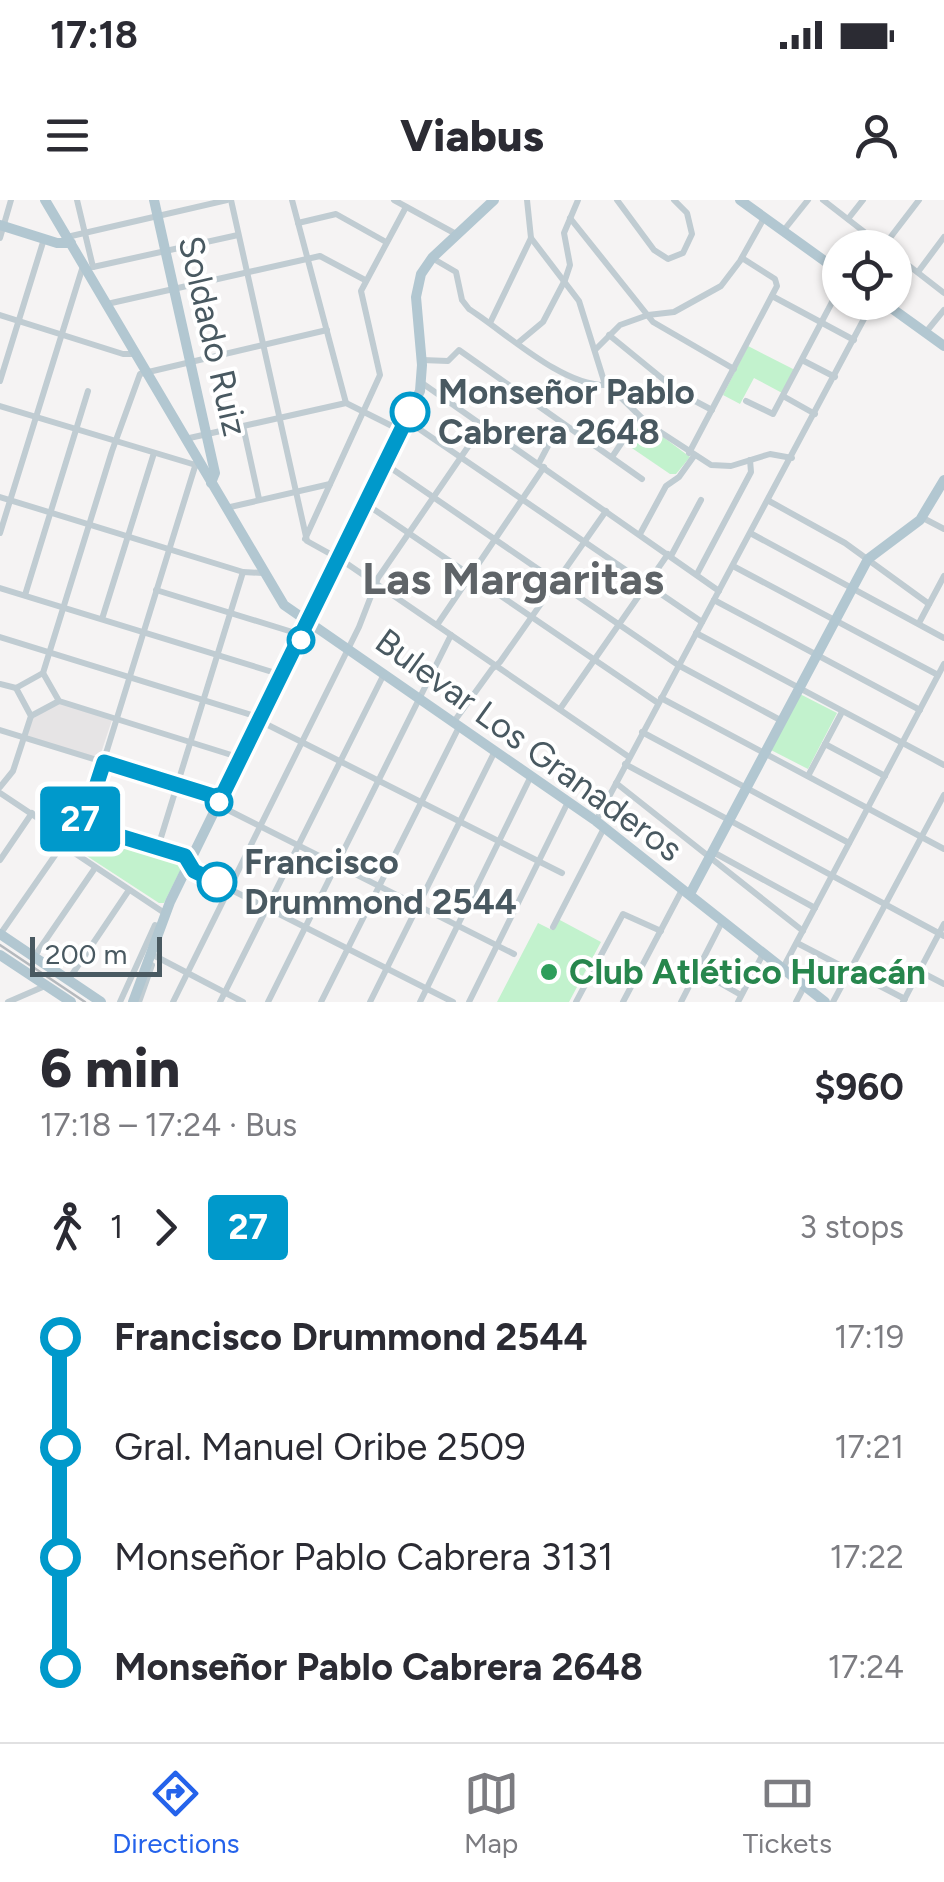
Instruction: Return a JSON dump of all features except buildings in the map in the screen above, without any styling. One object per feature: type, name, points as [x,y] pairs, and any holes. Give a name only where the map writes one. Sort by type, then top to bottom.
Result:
[{"type":"main road","name":"Bulevar Los Granaderos","points":[[45,200],[284,605],[600,824],[826,1002]]},
{"type":"main road","name":"Soldado Ruiz","points":[[154,200],[215,473],[210,483]]},
{"type":"main road","points":[[129,1002],[166,909],[309,623],[422,382],[417,291],[423,269],[494,200]]},
{"type":"main road","points":[[740,200],[822,259]]},
{"type":"main road","points":[[1,230],[69,240]]},
{"type":"main road","points":[[908,320],[944,346]]},
{"type":"main road","points":[[686,891],[712,854],[868,559],[923,518],[944,480]]},
{"type":"main road","points":[[0,934],[100,1002]]},
{"type":"main road","points":[[0,955],[71,1002]]},
{"type":"street","points":[[1,230],[11,200]]},
{"type":"street","points":[[0,532],[62,334],[89,269],[77,200]]},
{"type":"street","points":[[69,240],[84,231],[228,200],[305,538],[312,546],[376,583],[560,709],[627,760],[942,934]]},
{"type":"street","points":[[292,200],[346,403]]},
{"type":"street","points":[[394,200],[457,235]]},
{"type":"street","points":[[526,200],[531,238],[581,305],[606,385],[640,417],[691,455],[718,466],[770,454],[792,458]]},
{"type":"street","points":[[518,342],[543,322],[565,280],[570,266],[564,234],[578,200]]},
{"type":"street","points":[[617,200],[654,250],[668,258],[683,253],[692,234],[687,213],[674,200]]},
{"type":"street","points":[[783,231],[808,200]]},
{"type":"street","points":[[823,200],[862,230]]},
{"type":"street","points":[[848,219],[863,200]]},
{"type":"street","points":[[896,230],[918,200]]},
{"type":"street","points":[[305,538],[380,375],[360,299],[365,280],[406,206]]},
{"type":"street","points":[[298,223],[336,214],[386,242]]},
{"type":"street","points":[[570,218],[653,322],[734,369]]},
{"type":"street","points":[[595,350],[620,325],[648,315],[674,312],[721,286],[764,218]]},
{"type":"street","points":[[89,269],[238,235]]},
{"type":"street","points":[[918,272],[944,237]]},
{"type":"street","points":[[490,322],[531,238]]},
{"type":"street","points":[[0,381],[44,239]]},
{"type":"street","points":[[107,304],[324,256],[365,280]]},
{"type":"street","points":[[432,258],[456,272],[465,306],[574,379],[606,385]]},
{"type":"street","points":[[640,534],[666,486],[680,477],[776,286],[775,280],[742,258]]},
{"type":"street","points":[[912,268],[944,293]]},
{"type":"street","points":[[772,296],[854,340]]},
{"type":"street","points":[[926,333],[944,310]]},
{"type":"street","points":[[0,315],[123,354],[136,354]]},
{"type":"street","points":[[746,402],[773,414],[824,320]]},
{"type":"street","points":[[553,927],[627,760],[864,320]]},
{"type":"street","points":[[242,758],[59,700],[44,674],[137,378],[145,370],[327,330]]},
{"type":"street","points":[[609,334],[684,396],[712,410]]},
{"type":"street","points":[[422,360],[448,361],[459,350],[642,478]]},
{"type":"street","points":[[802,360],[835,377]]},
{"type":"street","points":[[422,382],[719,590]]},
{"type":"street","points":[[25,595],[88,390]]},
{"type":"street","points":[[782,396],[816,414]]},
{"type":"street","points":[[185,439],[346,403],[403,425],[461,457],[702,622]]},
{"type":"street","points":[[0,406],[198,464],[90,805],[0,934]]},
{"type":"street","points":[[612,457],[640,417]]},
{"type":"street","points":[[437,625],[522,499],[560,423]]},
{"type":"street","points":[[173,1002],[348,650],[376,583],[483,424]]},
{"type":"street","points":[[243,426],[259,499]]},
{"type":"street","points":[[102,619],[154,454]]},
{"type":"street","points":[[697,574],[751,472],[750,460]]},
{"type":"street","points":[[385,464],[678,665],[782,720]]},
{"type":"street","points":[[225,508],[330,484]]},
{"type":"street","points":[[0,497],[243,572],[262,573]]},
{"type":"street","points":[[560,709],[669,555],[701,500]]},
{"type":"street","points":[[769,502],[868,559],[929,604]]},
{"type":"street","points":[[366,504],[659,701],[944,849]]},
{"type":"street","points":[[321,1002],[456,724],[606,511]]},
{"type":"street","points":[[923,518],[944,529]]},
{"type":"street","points":[[752,534],[944,638]]},
{"type":"street","points":[[733,566],[938,675]]},
{"type":"street","points":[[158,847],[243,572]]},
{"type":"street","points":[[918,624],[944,576]]},
{"type":"street","points":[[0,588],[283,676]]},
{"type":"street","points":[[156,590],[303,635]]},
{"type":"street","points":[[714,600],[920,710]]},
{"type":"street","points":[[696,633],[944,765]]},
{"type":"street","points":[[268,1002],[451,635]]},
{"type":"street","points":[[0,637],[261,720],[562,874]]},
{"type":"street","points":[[783,968],[944,664]]},
{"type":"street","points":[[0,684],[16,688],[44,674]]},
{"type":"street","points":[[220,1002],[384,674]]},
{"type":"street","points":[[16,688],[31,716],[14,771],[0,790],[95,868],[166,909]]},
{"type":"street","points":[[31,716],[59,700]]},
{"type":"street","points":[[808,776],[842,712]]},
{"type":"street","points":[[0,730],[210,795],[218,804],[298,846],[514,954]]},
{"type":"street","points":[[642,732],[850,843]]},
{"type":"street","points":[[825,744],[885,776]]},
{"type":"street","points":[[370,1002],[495,751]]},
{"type":"street","points":[[420,1002],[530,776]]},
{"type":"street","points":[[616,783],[712,854],[802,931]]},
{"type":"street","points":[[834,1002],[944,795]]},
{"type":"street","points":[[469,1002],[568,802]]},
{"type":"street","points":[[0,860],[32,813]]},
{"type":"street","points":[[80,819],[90,827],[185,856],[194,871],[454,1002]]},
{"type":"street","points":[[712,854],[815,908]]},
{"type":"street","points":[[34,957],[95,868]]},
{"type":"street","points":[[68,980],[129,890]]},
{"type":"street","points":[[623,1002],[686,891]]},
{"type":"street","points":[[576,1002],[623,914],[660,931]]},
{"type":"street","points":[[681,1002],[723,921]]},
{"type":"street","points":[[797,943],[904,1001],[944,924]]},
{"type":"street","points":[[129,1002],[155,956],[157,930]]},
{"type":"street","points":[[697,970],[740,998],[764,953]]},
{"type":"street","points":[[155,956],[243,1002]]},
{"type":"street","points":[[920,971],[944,984]]},
{"type":"street","points":[[8,1002],[46,985]]},
{"type":"street","points":[[796,1002],[805,985]]},
{"type":"shaded area","points":[[59,703],[112,720],[99,759],[27,737],[32,719]]},
{"type":"green space","points":[[748,346],[795,370],[784,394],[754,378],[740,404],[723,395]]},
{"type":"green space","points":[[639,419],[690,457],[676,474],[670,474],[623,442]]},
{"type":"green space","points":[[798,693],[837,713],[808,769],[769,749]]},
{"type":"green space","points":[[79,828],[180,860],[183,865],[164,903],[70,845],[68,840]]},
{"type":"green space","name":"Club Atlético Huracán","points":[[558,919],[601,942],[569,1002],[497,1002],[538,923],[552,930]]},
{"type":"railway","points":[[0,945],[85,1002]]},
{"type":"bus line","name":"27","points":[[217,882],[194,871],[185,856],[90,827],[80,819],[90,805],[104,762],[210,795],[218,804],[410,412]]},
{"type":"place","name":"Monseñor Pablo Cabrera 2648","points":[[410,412]]},
{"type":"place","name":"Francisco Drummond 2544","points":[[217,882]]},
{"type":"place","name":"Club Atlético Huracán","points":[[549,972]]},
{"type":"district","name":"Las Margaritas","points":[[513,578]]}]
